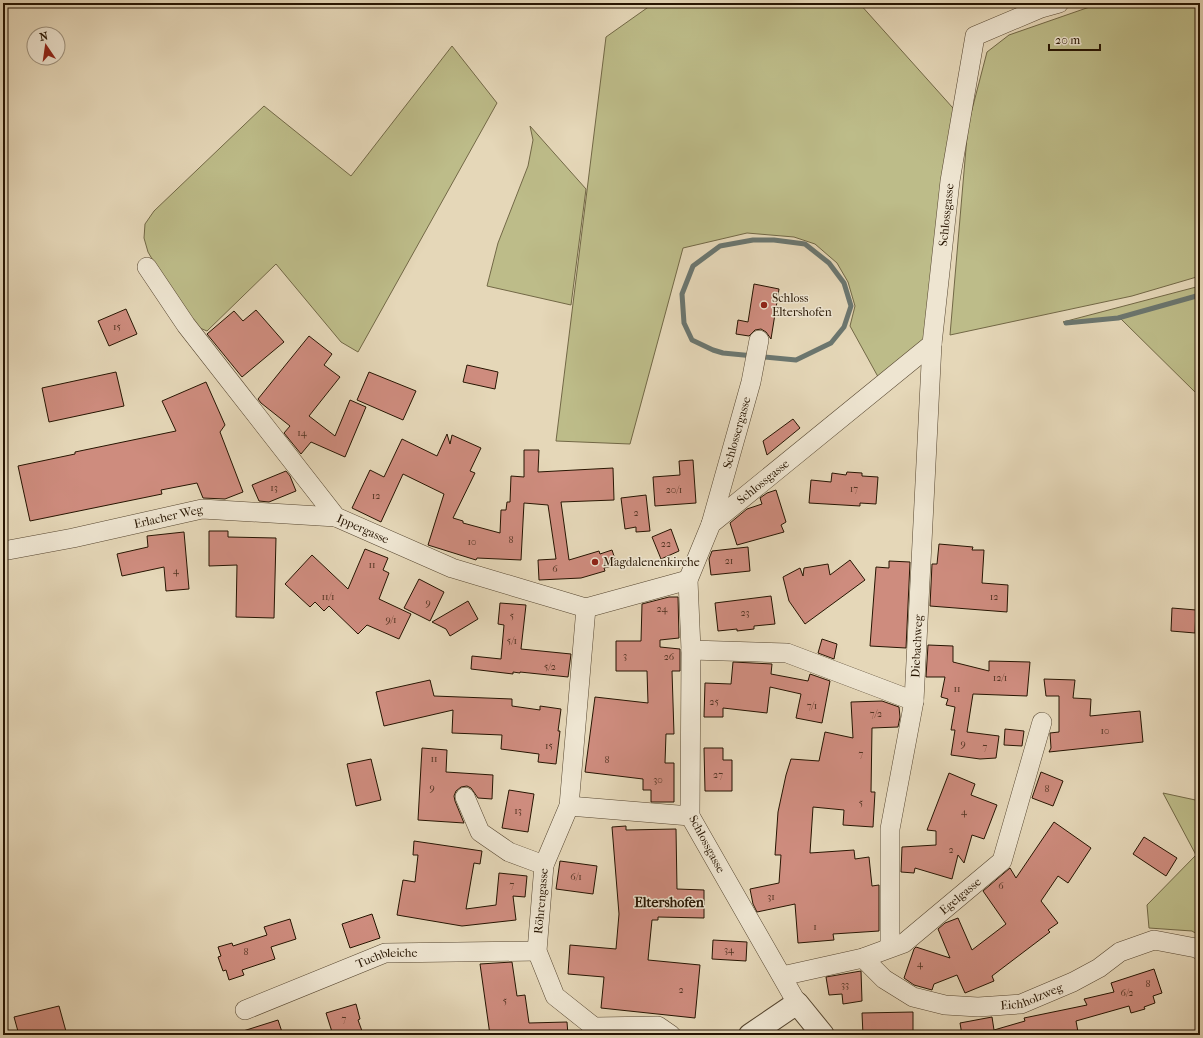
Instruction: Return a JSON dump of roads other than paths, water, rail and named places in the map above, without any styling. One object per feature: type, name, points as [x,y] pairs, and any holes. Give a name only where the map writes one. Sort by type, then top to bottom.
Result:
[{"type":"street","name":"Schlossgasse","points":[[823,1035],[798,1003],[690,816],[692,650],[688,580],[711,524],[932,344],[950,181],[975,36],[1042,5],[1059,3]]},
{"type":"street","name":"Ippergasse","points":[[148,267],[186,326],[336,517],[452,568],[586,608]]},
{"type":"street","name":"Diebachweg","points":[[890,947],[890,828],[914,700],[932,344]]},
{"type":"street","name":"Schlossergasse","points":[[711,524],[751,382],[758,345]]},
{"type":"street","name":"Erlacher Weg","points":[[3,551],[73,538],[202,509],[336,517]]},
{"type":"street","points":[[586,608],[688,580]]},
{"type":"street","name":"Röhrengasse","points":[[586,608],[569,806],[544,865],[537,951],[555,996],[594,1027],[658,1026],[671,1035]]},
{"type":"street","points":[[692,650],[787,653],[914,700]]},
{"type":"street","name":"Egelgasse","points":[[782,976],[863,958],[904,943],[1002,861],[1042,722]]},
{"type":"street","points":[[465,797],[480,832],[509,852],[544,865]]},
{"type":"street","points":[[569,806],[690,816]]},
{"type":"street","name":"Eichholzweg","points":[[863,958],[884,979],[913,997],[945,1005],[978,1007],[1020,1004],[1073,982],[1099,968],[1120,952],[1154,940],[1200,950]]},
{"type":"street","name":"Tuchbleiche","points":[[245,1010],[385,953],[537,951]]},
{"type":"street","points":[[750,1035],[798,1003]]},
{"type":"waterway","points":[[753,240],[774,240],[805,244],[829,263],[844,283],[851,306],[844,327],[831,343],[796,360],[723,353],[692,340],[684,323],[682,294],[693,266],[720,246],[753,240]]},
{"type":"waterway","points":[[1066,323],[1118,318],[1200,295]]},
{"type":"place","name":"Schloss Eltershofen","points":[[764,305]]},
{"type":"place","name":"Magdalenenkirche","points":[[595,562]]},
{"type":"district","name":"Eltershofen","points":[[669,902]]}]
